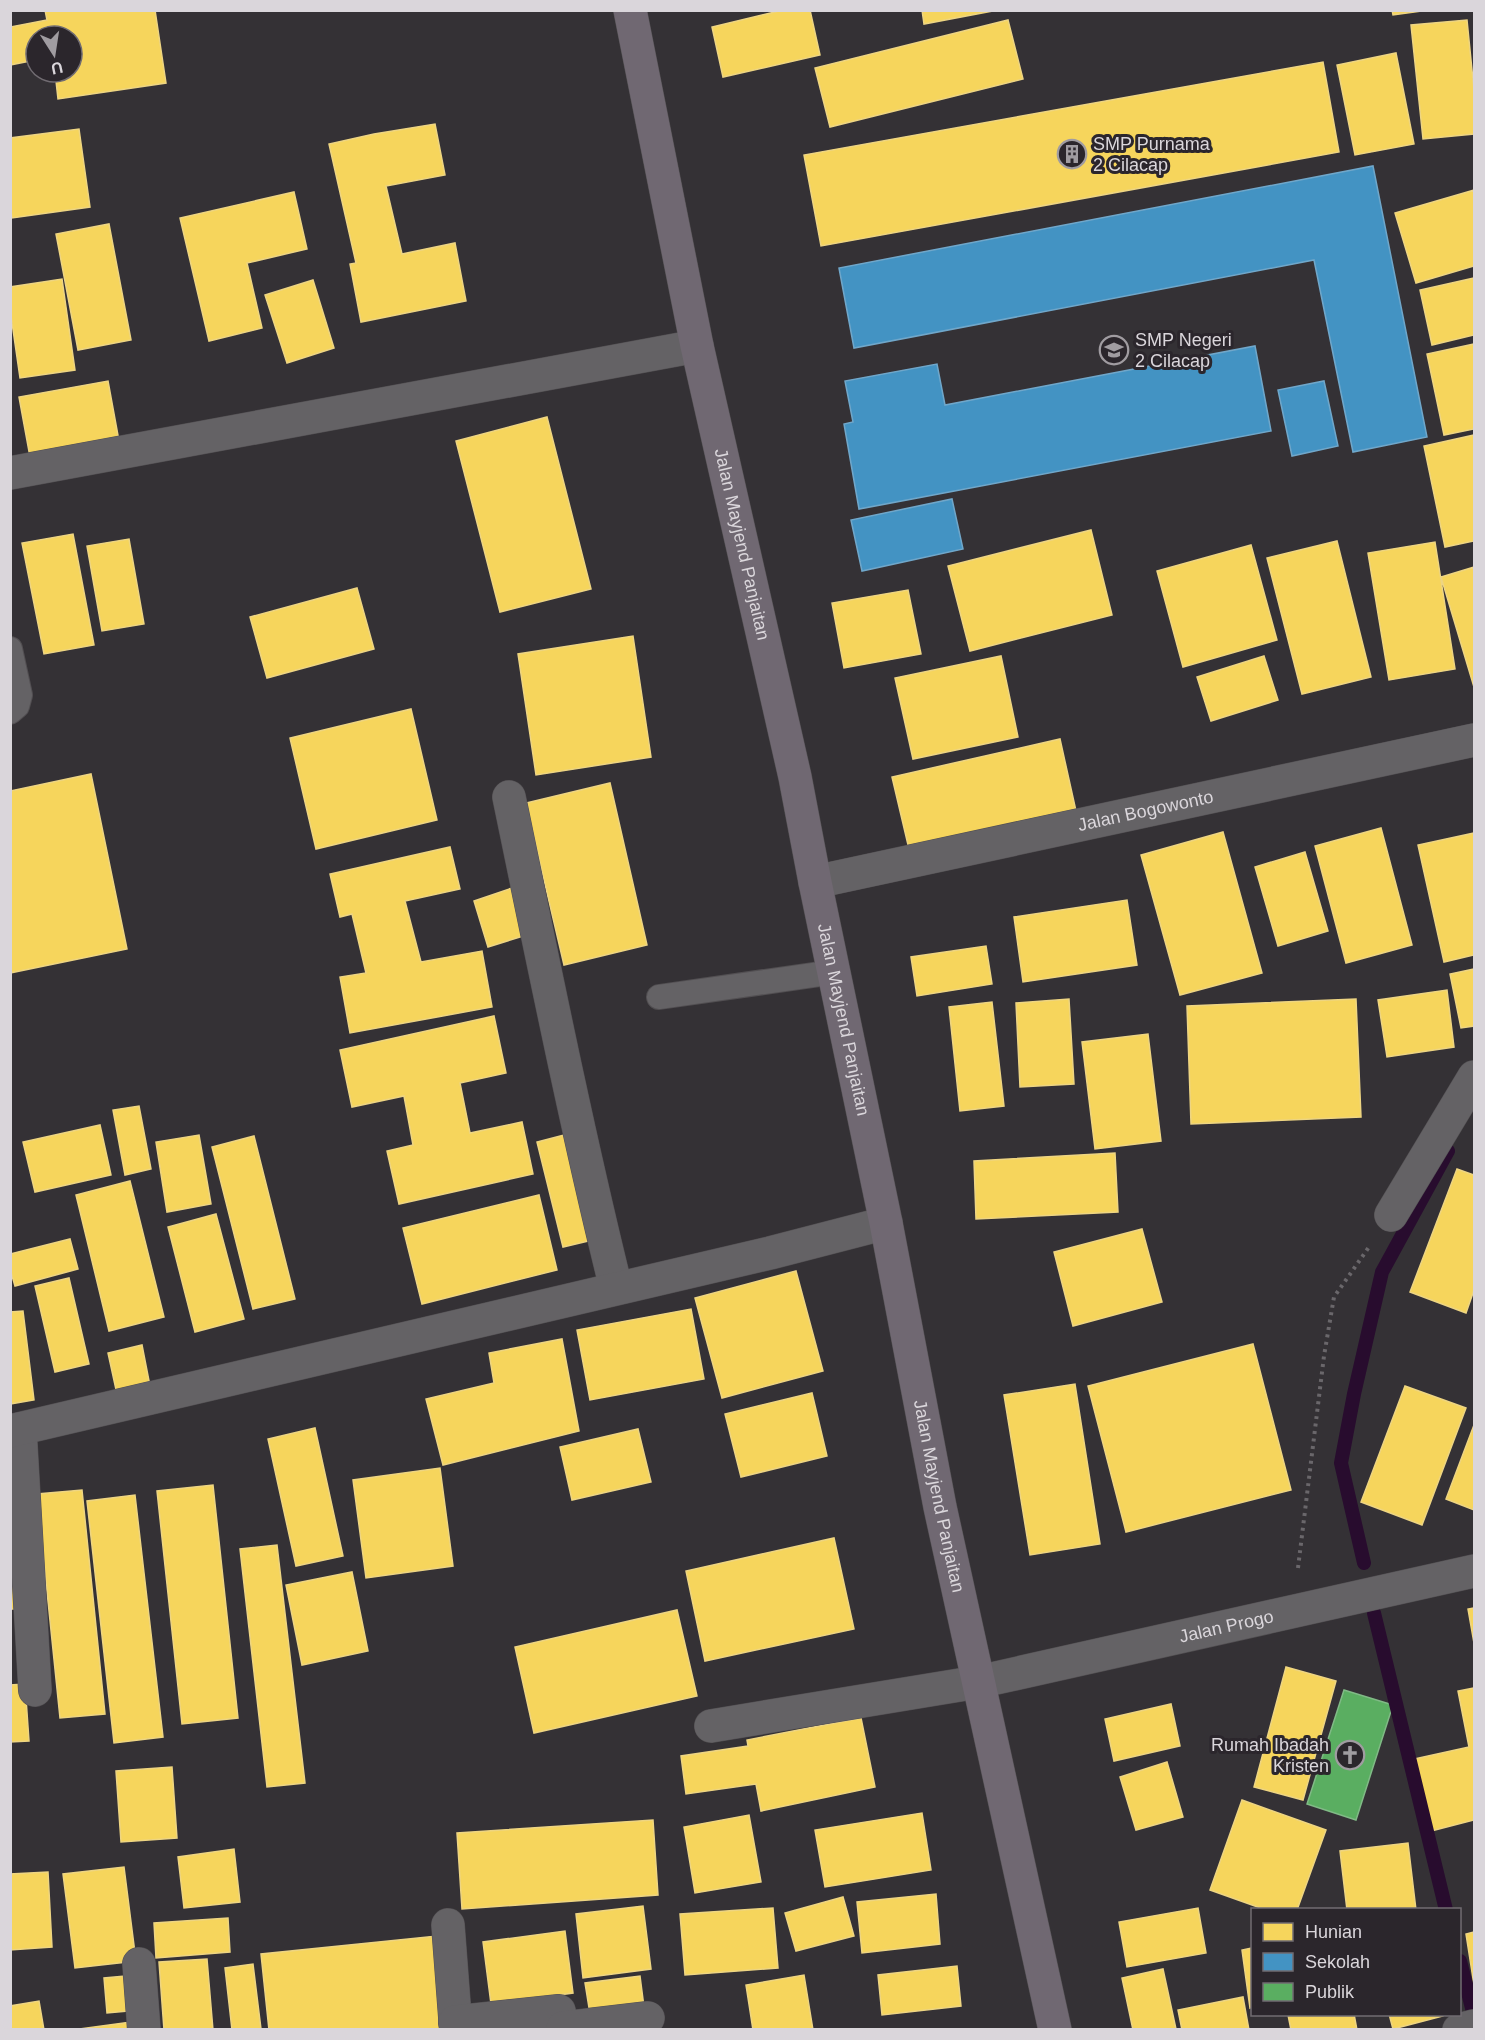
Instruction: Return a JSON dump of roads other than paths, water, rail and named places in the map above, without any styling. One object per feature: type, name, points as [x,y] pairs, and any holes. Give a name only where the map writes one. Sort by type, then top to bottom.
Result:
[{"type":"highway","name":"Jalan Mayjend Panjaitan","points":[[630,10],[697,346],[795,777],[814,882],[886,1223],[940,1507],[1055,2030]]},
{"type":"street","points":[[10,473],[697,346]]},
{"type":"street","name":"Jalan Bogowonto","points":[[814,882],[1474,740]]},
{"type":"street","points":[[509,797],[557,1032],[616,1288]]},
{"type":"street","points":[[1391,1215],[1474,1077]]},
{"type":"street","points":[[35,1690],[15,1430],[770,1253],[886,1223]]},
{"type":"street","name":"Jalan Progo","points":[[711,1726],[978,1682],[1474,1571]]},
{"type":"street","points":[[448,1925],[456,2026],[559,2011],[563,2029],[648,2018]]},
{"type":"street","points":[[139,1964],[144,2030]]},
{"type":"street","points":[[1459,2030],[1474,2026]]},
{"type":"lane","points":[[10,649],[20,695],[17,706],[10,712]]},
{"type":"lane","points":[[659,997],[834,972]]},
{"type":"waterway","points":[[1364,1563],[1341,1463],[1354,1394],[1382,1272],[1448,1151]]},
{"type":"waterway","points":[[1374,1613],[1446,1908]]},
{"type":"waterway","points":[[1461,1965],[1473,2012]]},
{"type":"place","name":"SMP Purnama 2 Cilacap","points":[[1072,154]]},
{"type":"place","name":"SMP Negeri 2 Cilacap","points":[[1114,350]]},
{"type":"place","name":"Rumah Ibadah Kristen","points":[[1350,1755]]}]
